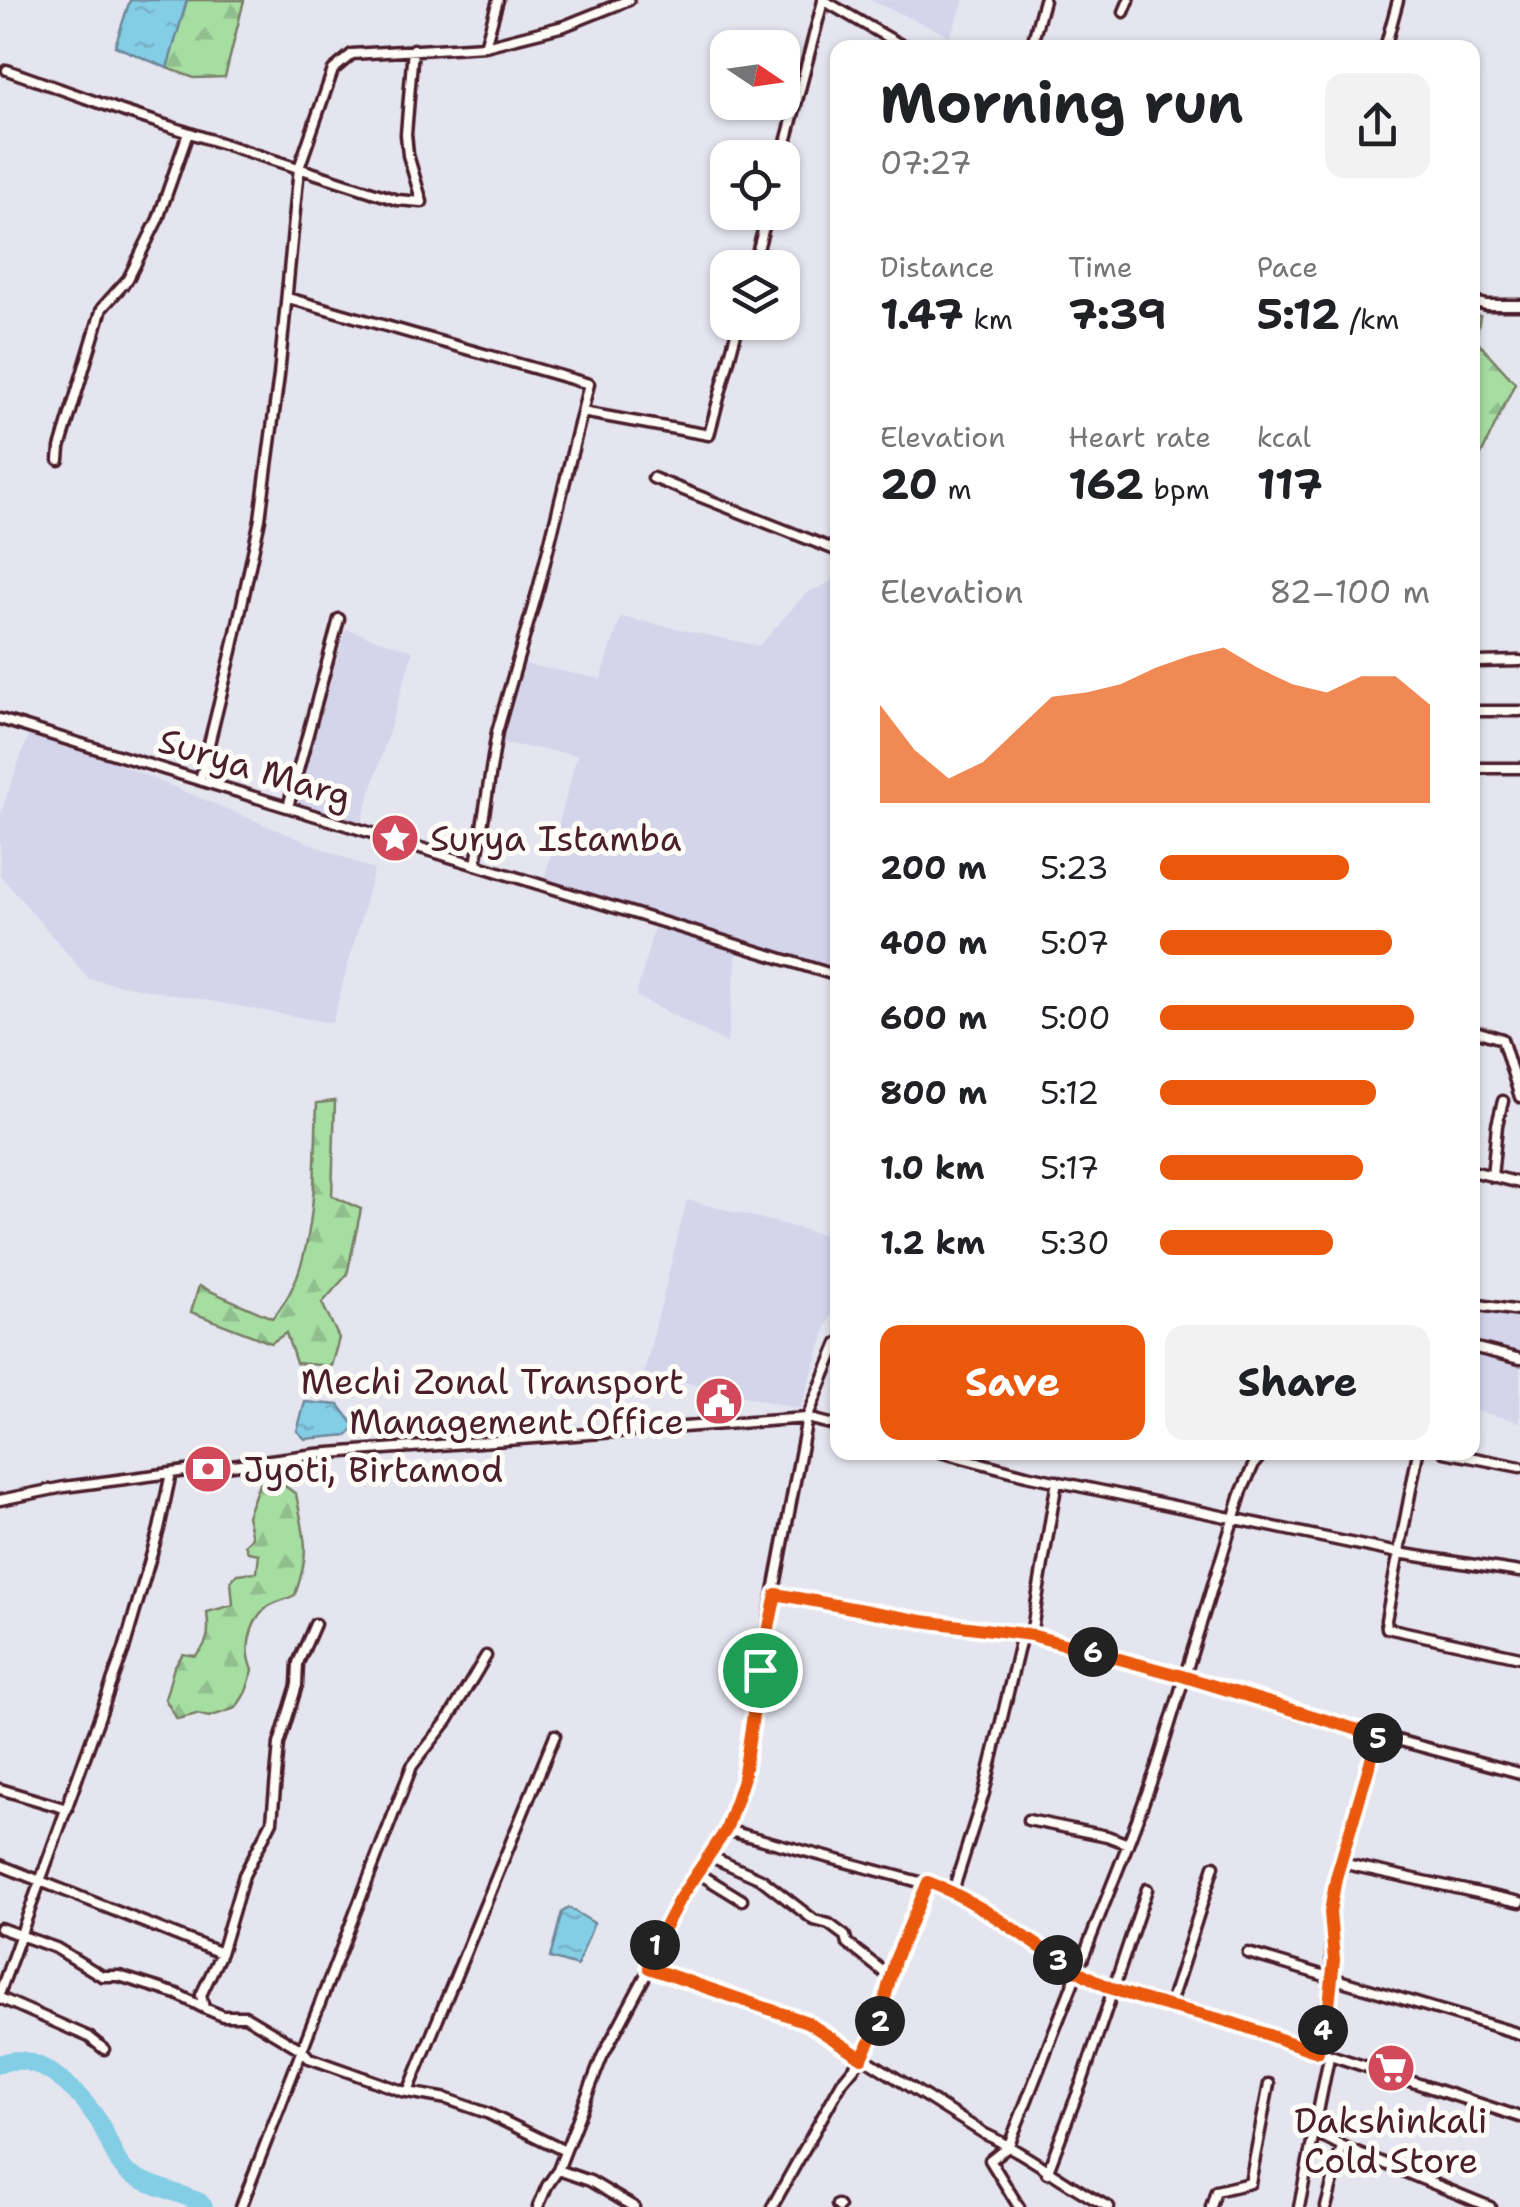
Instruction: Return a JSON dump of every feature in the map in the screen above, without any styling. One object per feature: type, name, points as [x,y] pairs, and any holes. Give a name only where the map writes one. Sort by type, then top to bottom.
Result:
[{"type":"street","points":[[485,46],[498,0]]},
{"type":"street","points":[[200,780],[260,519],[288,298],[299,168],[333,70],[352,54],[485,46],[564,26],[628,0]]},
{"type":"street","points":[[787,140],[823,0],[892,40]]},
{"type":"street","points":[[1033,40],[1044,0]]},
{"type":"street","points":[[1124,12],[1128,0]]},
{"type":"street","points":[[1387,40],[1398,0]]},
{"type":"street","points":[[7,70],[398,200],[422,202],[406,134],[413,50]]},
{"type":"street","points":[[60,460],[60,448],[102,308],[128,279],[151,234],[188,133]]},
{"type":"street","points":[[288,298],[589,384],[590,392],[497,732],[476,865]]},
{"type":"street","points":[[1480,302],[1520,305]]},
{"type":"street","points":[[582,412],[709,435],[733,340]]},
{"type":"street","points":[[653,478],[830,548]]},
{"type":"street","points":[[288,807],[339,619]]},
{"type":"street","points":[[1480,662],[1520,661]]},
{"type":"street","points":[[1480,712],[1520,712]]},
{"type":"street","name":"Surya Marg","points":[[0,719],[830,974]]},
{"type":"street","points":[[1480,768],[1520,768]]},
{"type":"street","points":[[1480,1032],[1502,1039],[1520,1096]]},
{"type":"street","points":[[1492,1177],[1497,1125],[1504,1101]]},
{"type":"street","points":[[1480,1173],[1520,1183]]},
{"type":"street","points":[[1480,1305],[1520,1310]]},
{"type":"street","points":[[1480,1350],[1520,1359]]},
{"type":"street","points":[[538,2207],[558,2170],[602,2057],[649,1968],[650,1955],[680,1898],[726,1830],[743,1780],[807,1418],[830,1362]]},
{"type":"street","points":[[0,1500],[64,1487],[316,1454],[807,1418],[830,1424]]},
{"type":"street","points":[[1480,1459],[1520,1467]]},
{"type":"street","points":[[972,1460],[1398,1554],[1520,1572]]},
{"type":"street","points":[[1019,2207],[990,2160],[1009,2145],[1128,1844],[1156,1769],[1242,1491],[1257,1460]]},
{"type":"street","points":[[1416,1460],[1387,1628],[1520,1658]]},
{"type":"street","points":[[104,2049],[89,2036],[0,1995],[124,1649],[160,1529],[171,1473]]},
{"type":"street","points":[[952,1891],[984,1793],[1027,1634],[1057,1481]]},
{"type":"street","points":[[776,1594],[922,1621],[1027,1634],[1520,1773]]},
{"type":"street","points":[[204,2008],[201,1994],[222,1953],[244,1875],[272,1821],[280,1742],[297,1685],[298,1663],[315,1624]]},
{"type":"street","points":[[241,2207],[412,1766],[448,1720],[486,1656]]},
{"type":"street","points":[[408,2092],[556,1735]]},
{"type":"street","points":[[1318,2052],[1332,1979],[1330,1912],[1378,1736]]},
{"type":"street","points":[[0,1789],[67,1809]]},
{"type":"street","points":[[1028,1820],[1128,1844]]},
{"type":"street","points":[[726,1830],[928,1882],[952,1891],[1114,1989],[1226,2021],[1520,2117]]},
{"type":"street","points":[[707,1855],[761,1879],[814,1920],[829,1924],[845,1936],[847,1944],[890,1978]]},
{"type":"street","points":[[1341,1862],[1520,1902]]},
{"type":"street","points":[[0,1865],[222,1953]]},
{"type":"street","points":[[1169,2006],[1214,1866]]},
{"type":"street","points":[[698,1873],[742,1900]]},
{"type":"street","points":[[772,2207],[878,2025],[890,1978],[928,1882]]},
{"type":"street","points":[[1048,2172],[1147,1890]]},
{"type":"street","points":[[0,1928],[56,1948],[102,1976],[120,1976],[177,1994],[223,2016],[244,2016],[309,2058],[408,2092],[447,2099],[487,2113],[564,2150]]},
{"type":"street","points":[[1248,1954],[1520,2034]]},
{"type":"street","points":[[649,1968],[807,2022],[1108,2207]]},
{"type":"street","points":[[1302,2206],[1329,2057]]},
{"type":"street","points":[[1211,2207],[1216,2191],[1250,2183],[1269,2084]]},
{"type":"street","points":[[1314,2132],[1490,2207]]},
{"type":"street","points":[[1326,2207],[1342,2146]]},
{"type":"street","points":[[558,2170],[590,2181],[634,2207]]},
{"type":"shaded area","points":[[870,0],[964,0],[950,36]]},
{"type":"shaded area","points":[[830,582],[830,974],[738,945],[727,1043],[636,996],[656,920],[543,885],[577,755],[502,743],[524,664],[601,679],[621,617],[759,646],[805,594]]},
{"type":"shaded area","points":[[346,629],[413,651],[362,821],[293,809]]},
{"type":"shaded area","points":[[31,728],[374,870],[332,1023],[89,979],[0,875],[0,815]]},
{"type":"shaded area","points":[[687,1200],[830,1236],[830,1317],[800,1409],[644,1373]]},
{"type":"shaded area","points":[[1480,1310],[1520,1316],[1520,1422],[1480,1412]]},
{"type":"green space","points":[[187,0],[244,0],[225,77],[194,78],[167,68]]},
{"type":"green space","points":[[1480,344],[1515,383],[1480,457]]},
{"type":"green space","points":[[335,1101],[332,1196],[361,1209],[347,1275],[322,1303],[339,1338],[331,1366],[296,1363],[286,1333],[271,1343],[191,1312],[199,1286],[272,1318],[287,1297],[306,1246],[311,1216],[317,1103]]},
{"type":"green space","points":[[259,1484],[282,1484],[296,1494],[305,1544],[295,1595],[268,1607],[255,1622],[249,1646],[253,1670],[236,1708],[209,1717],[197,1714],[177,1719],[165,1699],[174,1667],[183,1654],[195,1656],[206,1641],[207,1612],[233,1605],[231,1581],[237,1574],[257,1572],[259,1554],[248,1552],[245,1545],[252,1537],[247,1516]]},
{"type":"water","points":[[130,0],[187,0],[167,68],[115,46]]},
{"type":"water","points":[[305,1402],[339,1405],[355,1426],[348,1435],[305,1439],[297,1431]]},
{"type":"water","points":[[569,1908],[594,1923],[577,1966],[550,1958],[562,1912]]},
{"type":"waterway","points":[[0,2064],[27,2062],[54,2074],[96,2117],[127,2172],[204,2207]]},
{"type":"place","name":"Surya Istamba","points":[[395,838]]},
{"type":"place","name":"Mechi Zonal Transport Management Office","points":[[719,1401]]},
{"type":"place","name":"Jyoti, Birtamod","points":[[208,1469]]},
{"type":"place","name":"Dakshinkali Cold Store","points":[[1391,2068]]},
{"type":"route","points":[[776,1594],[922,1621],[1031,1635],[1378,1736],[1336,1878],[1330,1912],[1334,1960],[1318,2052],[1114,1989],[1057,1960],[952,1891],[928,1882],[895,1960],[878,2025],[862,2058],[807,2022],[649,1968],[650,1955],[680,1898],[726,1830],[743,1780],[760,1670],[776,1594]]}]
